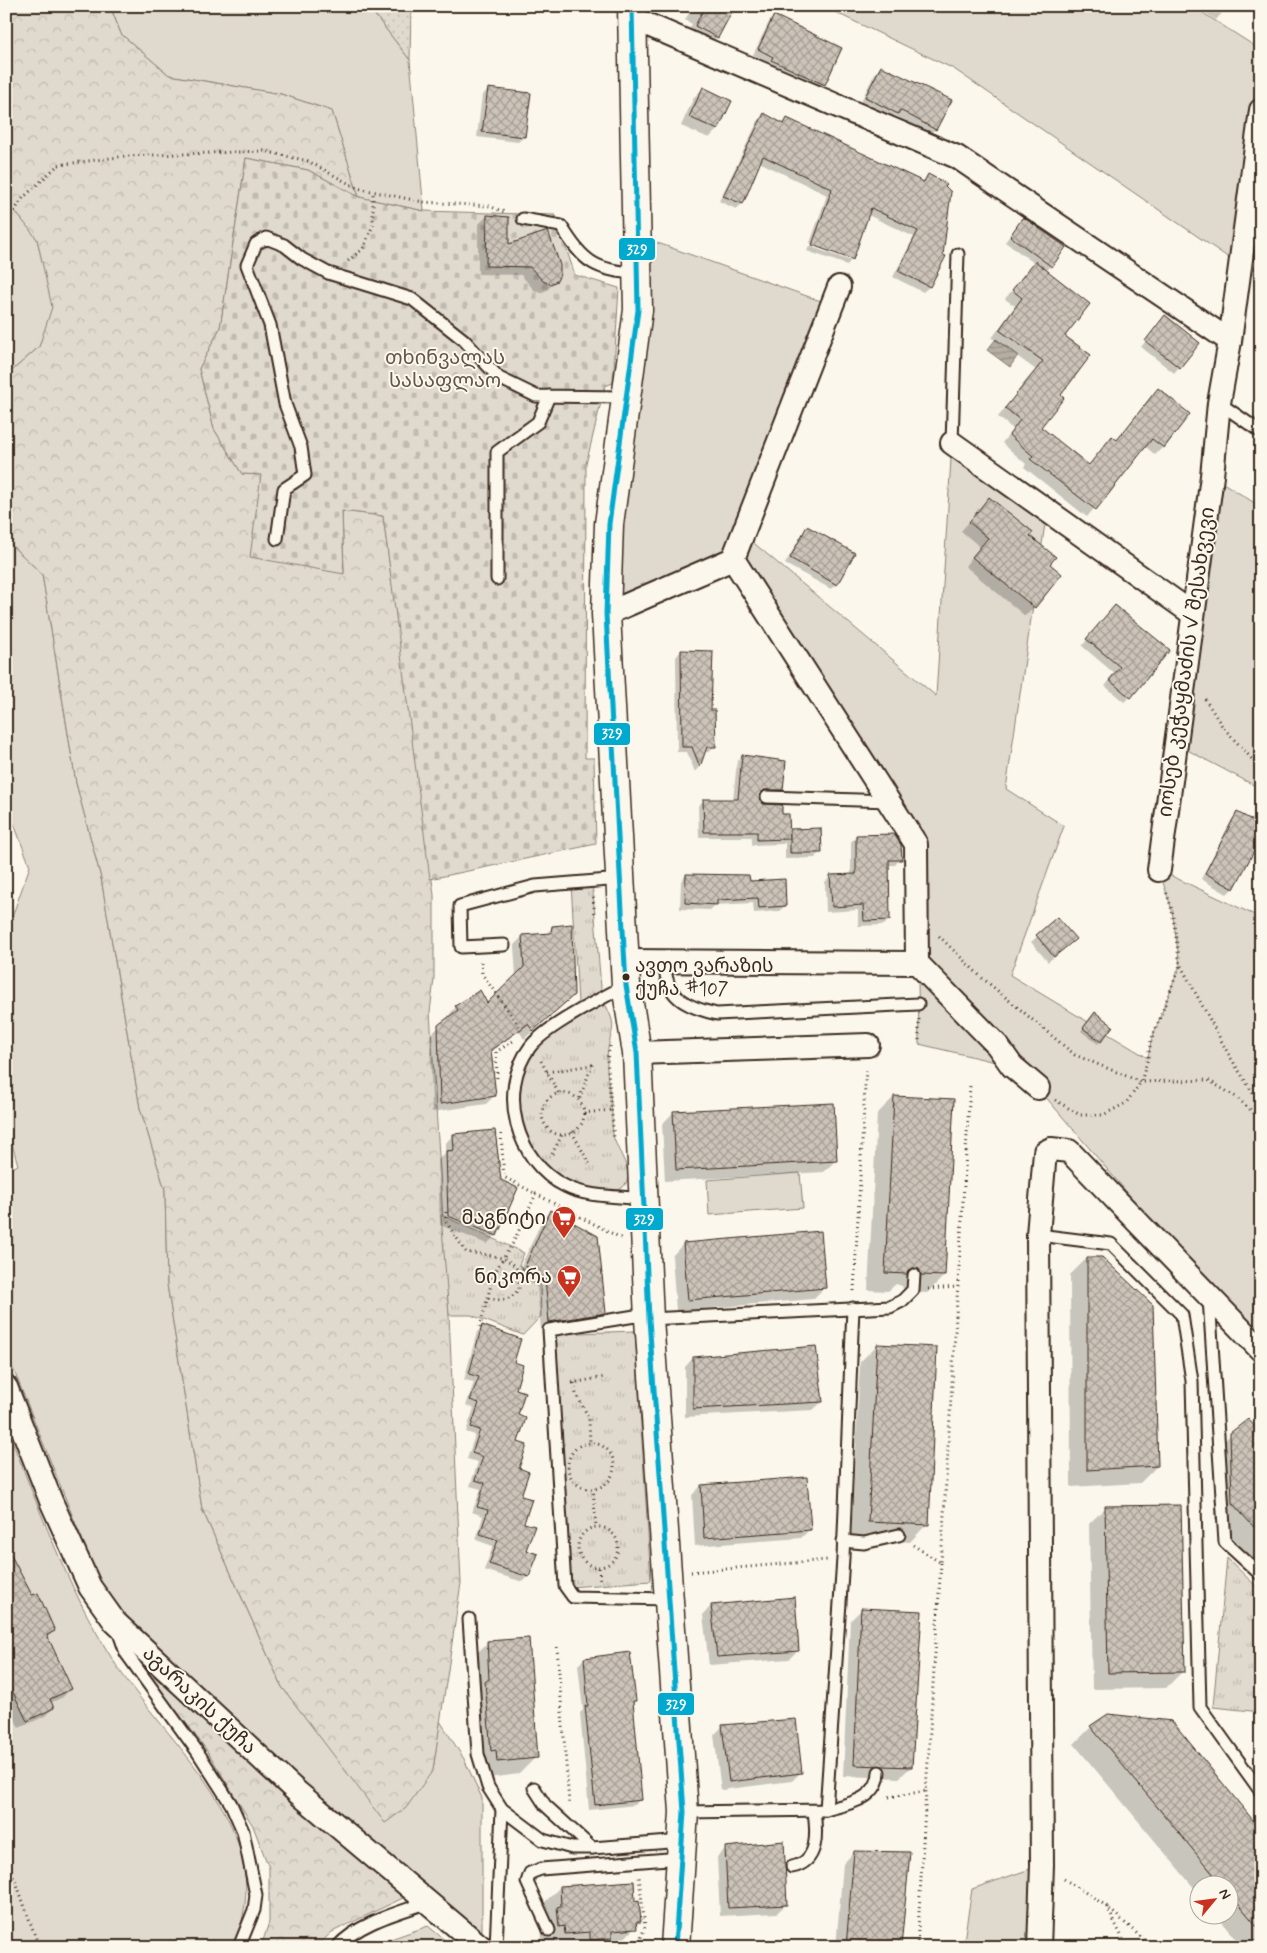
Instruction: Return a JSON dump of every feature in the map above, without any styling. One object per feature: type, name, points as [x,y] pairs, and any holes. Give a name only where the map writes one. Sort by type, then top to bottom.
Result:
[{"type":"street","points":[[675,1947],[684,1812],[649,1319],[637,1053],[626,973],[606,614],[609,524],[638,310],[632,12],[957,157],[1230,341]]},
{"type":"street","name":"იოსებ კეჭაყმაძის V შესახვევი","points":[[1159,870],[1219,403],[1230,341],[1261,110]]},
{"type":"street","points":[[606,614],[733,558],[839,287]]},
{"type":"street","points":[[952,443],[1193,614]]},
{"type":"street","points":[[733,558],[916,844],[917,963],[997,1046],[1012,1066],[1038,1088]]},
{"type":"street","points":[[626,973],[665,961],[917,963]]},
{"type":"street","points":[[637,1053],[868,1045]]},
{"type":"street","points":[[1039,1947],[1042,1865],[1038,1235],[1045,1152],[1050,1149],[1069,1151],[1261,1350]]},
{"type":"street","name":"აგარაკის ქუჩა","points":[[6,1387],[50,1501],[90,1588],[115,1622],[296,1792],[481,1947]]},
{"type":"lane","points":[[523,219],[561,226],[576,249],[588,261],[609,271],[638,274]]},
{"type":"lane","points":[[276,539],[284,489],[305,475],[301,447],[285,404],[270,324],[248,265],[256,244],[266,238],[284,245],[302,258],[339,276],[412,299],[464,340],[499,378],[536,396],[625,396]]},
{"type":"lane","points":[[952,443],[958,254]]},
{"type":"lane","points":[[497,579],[497,452],[538,422],[549,396]]},
{"type":"lane","points":[[1219,403],[1261,432]]},
{"type":"lane","points":[[767,797],[888,801]]},
{"type":"lane","points":[[504,945],[461,947],[460,906],[536,886],[621,879]]},
{"type":"lane","points":[[665,961],[664,973],[676,997],[694,1009],[717,1014],[918,1004]]},
{"type":"lane","points":[[626,973],[532,1045],[518,1064],[513,1093],[516,1118],[524,1145],[540,1167],[566,1187],[588,1192],[644,1199]]},
{"type":"lane","points":[[1038,1235],[1111,1244],[1182,1315],[1192,1381],[1200,1707],[1261,1792]]},
{"type":"lane","points":[[669,1586],[573,1597],[565,1586],[549,1330],[635,1316],[649,1319],[853,1308],[871,1310],[890,1307],[913,1290],[914,1275]]},
{"type":"lane","points":[[1209,1296],[1225,1542],[1261,1575]]},
{"type":"lane","points":[[826,1810],[843,1558],[853,1308]]},
{"type":"lane","points":[[843,1541],[864,1543],[899,1536]]},
{"type":"lane","points":[[469,1619],[478,1754],[488,1787],[502,1809],[543,1840],[572,1848],[683,1849]]},
{"type":"lane","points":[[115,1622],[126,1653],[197,1751],[231,1804],[243,1831],[256,1895],[254,1910],[239,1947]]},
{"type":"lane","points":[[684,1812],[826,1810],[858,1802],[874,1789],[879,1780],[879,1772]]},
{"type":"lane","points":[[534,1788],[545,1805],[592,1848]]},
{"type":"lane","points":[[496,1947],[502,1809]]},
{"type":"lane","points":[[792,1868],[806,1861],[814,1850],[816,1832],[814,1811]]},
{"type":"lane","points":[[549,1930],[527,1882],[530,1873],[541,1869],[637,1861],[683,1849]]},
{"type":"lane","points":[[337,1947],[357,1931],[376,1921],[429,1902]]},
{"type":"path","points":[[6,224],[23,198],[58,165],[126,156],[264,151],[308,161],[357,188],[423,202],[489,206],[523,219]]},
{"type":"path","points":[[339,276],[345,263],[363,249],[373,225],[373,191]]},
{"type":"path","points":[[1186,668],[1222,726],[1261,769]]},
{"type":"path","points":[[1159,870],[1172,910],[1180,965],[1228,1055],[1261,1106]]},
{"type":"path","points":[[917,915],[981,977],[1075,1055],[1141,1082],[1208,1080],[1236,1097],[1261,1118]]},
{"type":"path","points":[[480,946],[482,974],[532,1045],[559,1094]]},
{"type":"path","points":[[1038,1088],[1080,1116],[1103,1115],[1126,1103],[1141,1082],[1151,1041],[1180,965]]},
{"type":"path","points":[[853,1308],[868,1045]]},
{"type":"path","points":[[547,1072],[592,1065],[579,1100]]},
{"type":"path","points":[[917,1947],[970,1086]]},
{"type":"path","points":[[568,1093],[579,1100],[584,1113],[580,1126],[572,1132],[562,1135],[549,1129],[542,1117],[544,1104],[549,1098],[568,1093]]},
{"type":"path","points":[[584,1113],[612,1110]]},
{"type":"path","points":[[572,1132],[590,1165]]},
{"type":"path","points":[[480,1327],[494,1272],[513,1243],[536,1194],[625,1240]]},
{"type":"path","points":[[446,1212],[446,1222],[466,1252],[502,1258],[512,1263],[518,1272],[519,1288],[512,1298],[505,1300],[487,1298]]},
{"type":"path","points":[[518,1272],[528,1267]]},
{"type":"path","points":[[913,1290],[958,1287]]},
{"type":"path","points":[[551,1384],[574,1383],[605,1377]]},
{"type":"path","points":[[574,1383],[576,1394],[589,1418],[590,1443]]},
{"type":"path","points":[[590,1443],[598,1444],[609,1452],[614,1466],[609,1480],[604,1485],[593,1488],[581,1486],[575,1482],[568,1468],[572,1453],[577,1448],[590,1443]]},
{"type":"path","points":[[593,1488],[596,1526]]},
{"type":"path","points":[[596,1526],[612,1533],[617,1545],[614,1558],[599,1568],[587,1564],[582,1559],[578,1548],[582,1535],[596,1526]]},
{"type":"path","points":[[899,1536],[941,1563]]},
{"type":"path","points":[[669,1586],[843,1558]]},
{"type":"path","points":[[556,1647],[570,1828]]},
{"type":"path","points":[[858,1802],[926,1791]]},
{"type":"path","points":[[630,1947],[640,1940],[645,1927],[637,1861]]},
{"type":"path","points":[[1042,1865],[1105,1905],[1152,1947]]},
{"type":"path","points":[[6,1870],[15,1879],[39,1947]]},
{"type":"path","points":[[1105,1905],[1127,1947]]},
{"type":"green space","points":[[6,6],[110,6],[121,34],[169,75],[281,94],[332,111],[359,197],[308,170],[246,158],[220,328],[199,369],[214,429],[242,474],[261,475],[344,573],[342,511],[383,516],[434,895],[434,979],[430,1012],[449,1315],[461,1583],[433,1770],[406,1808],[385,1823],[282,1687],[202,1509],[167,1284],[165,1190],[140,1108],[101,878],[76,783],[42,574],[6,540],[6,376],[39,347],[52,307],[37,239],[15,211],[6,214]]},
{"type":"green space","points":[[110,6],[368,6],[410,60],[424,211],[359,197],[332,111],[281,94],[169,75],[121,34]]},
{"type":"green space","points":[[368,6],[411,6],[410,60]]},
{"type":"green space","points":[[822,6],[1192,6],[1261,50],[1261,280],[954,69]]},
{"type":"green space","name":"თხინვალას სასაფლაო","points":[[246,158],[308,170],[359,197],[424,211],[555,215],[575,275],[619,288],[613,383],[605,386],[586,464],[585,758],[594,758],[596,844],[430,879],[383,516],[342,511],[344,574],[250,557],[261,475],[242,474],[214,429],[199,369],[220,328]]},
{"type":"green space","points":[[15,210],[37,239],[53,307],[39,347],[6,376],[6,214]]},
{"type":"green space","points":[[638,236],[832,305],[743,534],[936,696],[952,443],[1047,510],[1006,789],[1064,826],[1010,975],[1148,1058],[1151,1041],[1180,965],[1172,910],[1159,870],[1261,918],[1261,1344],[1188,1264],[1032,1081],[1012,1066],[919,1044],[916,844],[733,559],[606,614]]},
{"type":"green space","points":[[1212,476],[1261,507],[1261,789],[1176,744]]},
{"type":"green space","points":[[6,540],[42,574],[76,783],[101,878],[140,1108],[165,1190],[167,1284],[202,1509],[282,1687],[328,1746],[433,1770],[440,1721],[464,1759],[482,1798],[482,1931],[364,1837],[132,1628],[100,1584],[6,1351],[6,1171],[18,1165],[6,1124],[6,934],[30,866],[6,803]]},
{"type":"green space","points":[[592,882],[602,999],[613,1024],[607,1066],[613,1132],[626,1164],[628,1176],[621,1189],[612,1192],[588,1189],[564,1178],[544,1165],[534,1153],[526,1138],[522,1127],[520,1110],[522,1081],[530,1058],[549,1038],[579,1019],[571,883]]},
{"type":"green space","points":[[800,1173],[803,1208],[709,1215],[707,1180]]},
{"type":"green space","points":[[441,1215],[524,1253],[519,1265],[540,1280],[541,1316],[523,1335],[471,1315],[449,1315]]},
{"type":"green space","points":[[635,1331],[651,1581],[570,1587],[551,1334]]},
{"type":"green space","points":[[6,1426],[66,1573],[95,1630],[134,1690],[212,1791],[232,1827],[244,1864],[245,1904],[233,1947],[6,1947]]},
{"type":"green space","points":[[1227,1558],[1261,1591],[1261,1712],[1213,1707]]},
{"type":"green space","points":[[142,1666],[405,1897],[332,1932],[316,1947],[261,1947],[269,1922],[269,1868],[253,1826],[206,1749]]},
{"type":"green space","points":[[1042,1865],[1039,1947],[963,1947],[972,1889]]},
{"type":"green space","points":[[428,1926],[453,1947],[368,1947]]},
{"type":"shaded area","points":[[996,339],[1018,355],[1010,367],[987,350]]},
{"type":"building","points":[[705,6],[735,6],[718,38],[695,26]]},
{"type":"building","points":[[774,15],[842,48],[825,85],[771,60],[773,57],[758,49]]},
{"type":"building","points":[[881,66],[952,100],[936,130],[900,110],[898,114],[865,97]]},
{"type":"building","points":[[703,87],[732,101],[718,130],[689,117]]},
{"type":"building","points":[[488,88],[531,93],[525,137],[482,132]]},
{"type":"building","points":[[764,113],[784,124],[787,118],[924,182],[928,174],[947,184],[945,186],[951,192],[943,255],[946,256],[930,287],[898,271],[918,231],[871,208],[853,260],[812,245],[832,189],[763,156],[743,204],[723,196]]},
{"type":"building","points":[[487,215],[509,217],[509,244],[548,231],[560,265],[560,274],[557,281],[550,284],[543,281],[530,267],[486,266]]},
{"type":"building","points":[[1023,217],[1066,247],[1052,267],[1010,236]]},
{"type":"building","points":[[1035,261],[1090,304],[1065,336],[1091,355],[1061,395],[1064,398],[1041,427],[1089,465],[1112,436],[1117,440],[1158,388],[1190,414],[1164,448],[1152,439],[1096,510],[1030,459],[1033,456],[1009,435],[1020,420],[1005,408],[1043,361],[999,330],[1022,298],[1012,290]]},
{"type":"building","points":[[1165,315],[1200,343],[1180,368],[1145,341]]},
{"type":"building","points":[[989,497],[1033,532],[1030,536],[1056,557],[1050,564],[1062,574],[1035,608],[972,557],[988,538],[969,522]]},
{"type":"building","points":[[807,526],[855,553],[837,585],[790,558]]},
{"type":"building","points":[[1115,605],[1170,650],[1131,698],[1109,680],[1120,667],[1086,639]]},
{"type":"building","points":[[681,650],[713,651],[711,710],[715,710],[716,747],[707,747],[700,767],[692,747],[682,747]]},
{"type":"building","points":[[742,755],[786,761],[783,790],[764,790],[760,797],[763,804],[782,805],[782,814],[789,814],[790,839],[757,840],[757,832],[704,832],[703,799],[738,799]]},
{"type":"building","points":[[1237,812],[1261,825],[1261,838],[1234,889],[1205,873]]},
{"type":"building","points":[[821,828],[822,853],[790,853],[790,829]]},
{"type":"building","points":[[894,834],[901,845],[902,860],[889,860],[890,920],[864,921],[863,905],[832,907],[830,875],[856,874],[856,835]]},
{"type":"building","points":[[686,874],[749,875],[750,881],[785,879],[786,906],[759,908],[758,898],[717,900],[717,905],[685,903]]},
{"type":"building","points":[[1057,917],[1076,939],[1054,957],[1036,935]]},
{"type":"building","points":[[572,924],[574,995],[533,1031],[528,1024],[491,1050],[496,1096],[440,1104],[438,1025],[458,1010],[455,1006],[480,990],[487,1003],[524,967],[522,935],[551,933],[552,926]]},
{"type":"building","points":[[1095,1012],[1113,1026],[1101,1042],[1083,1028]]},
{"type":"building","points":[[894,1096],[954,1099],[945,1276],[921,1275],[919,1269],[914,1268],[908,1270],[907,1274],[885,1273]]},
{"type":"building","points":[[834,1103],[837,1161],[676,1170],[673,1111]]},
{"type":"building","points":[[495,1130],[501,1180],[518,1188],[497,1236],[448,1216],[446,1151],[454,1150],[453,1134]]},
{"type":"building","points":[[550,1210],[598,1236],[606,1313],[549,1322],[545,1278],[525,1266]]},
{"type":"building","points":[[821,1231],[826,1288],[688,1300],[683,1243]]},
{"type":"building","points":[[1087,1257],[1102,1257],[1153,1305],[1158,1466],[1087,1470]]},
{"type":"building","points":[[482,1325],[521,1339],[514,1362],[523,1365],[516,1389],[525,1392],[518,1415],[526,1418],[518,1442],[527,1445],[519,1468],[529,1472],[521,1496],[532,1499],[524,1523],[535,1526],[526,1550],[538,1554],[529,1577],[489,1564],[498,1540],[480,1534],[488,1510],[477,1507],[485,1483],[475,1480],[483,1457],[472,1453],[480,1430],[471,1427],[479,1403],[470,1400],[479,1377],[469,1374]]},
{"type":"building","points":[[877,1344],[937,1347],[929,1525],[868,1522]]},
{"type":"building","points":[[816,1346],[823,1402],[693,1409],[693,1357]]},
{"type":"building","points":[[1248,1419],[1261,1433],[1261,1535],[1232,1503],[1230,1433]]},
{"type":"building","points":[[807,1477],[811,1530],[704,1538],[701,1485]]},
{"type":"building","points":[[1181,1505],[1185,1672],[1108,1673],[1105,1506]]},
{"type":"building","points":[[6,1546],[32,1595],[38,1593],[55,1631],[47,1635],[72,1689],[50,1699],[54,1708],[27,1721],[6,1678]]},
{"type":"building","points":[[795,1597],[799,1651],[717,1657],[711,1605]]},
{"type":"building","points":[[861,1608],[922,1611],[912,1767],[854,1765]]},
{"type":"building","points":[[529,1638],[538,1758],[497,1762],[496,1750],[491,1751],[485,1682],[489,1679],[487,1641]]},
{"type":"building","points":[[630,1652],[636,1701],[633,1701],[642,1800],[595,1805],[585,1706],[588,1706],[584,1658]]},
{"type":"building","points":[[1108,1714],[1172,1721],[1261,1830],[1261,1931],[1240,1906],[1240,1876],[1215,1876],[1090,1726]]},
{"type":"building","points":[[796,1719],[802,1773],[729,1782],[722,1725]]},
{"type":"building","points":[[784,1841],[787,1905],[728,1908],[725,1847]]},
{"type":"building","points":[[854,1851],[910,1852],[901,1947],[846,1947]]},
{"type":"building","points":[[634,1881],[635,1901],[639,1900],[641,1922],[636,1922],[637,1929],[612,1931],[612,1938],[590,1940],[590,1932],[565,1934],[564,1926],[559,1927],[557,1907],[561,1906],[560,1886]]},
{"type":"transit line","name":"329","points":[[632,6],[638,310],[609,524],[606,614],[626,985],[637,1053],[649,1319],[684,1812],[675,1947]]},
{"type":"place","name":"ავთო ვარაზის ქუჩა #107","points":[[626,977]]},
{"type":"place","name":"მაგნიტი","points":[[564,1239]]},
{"type":"place","name":"ნიკორა","points":[[569,1298]]}]
